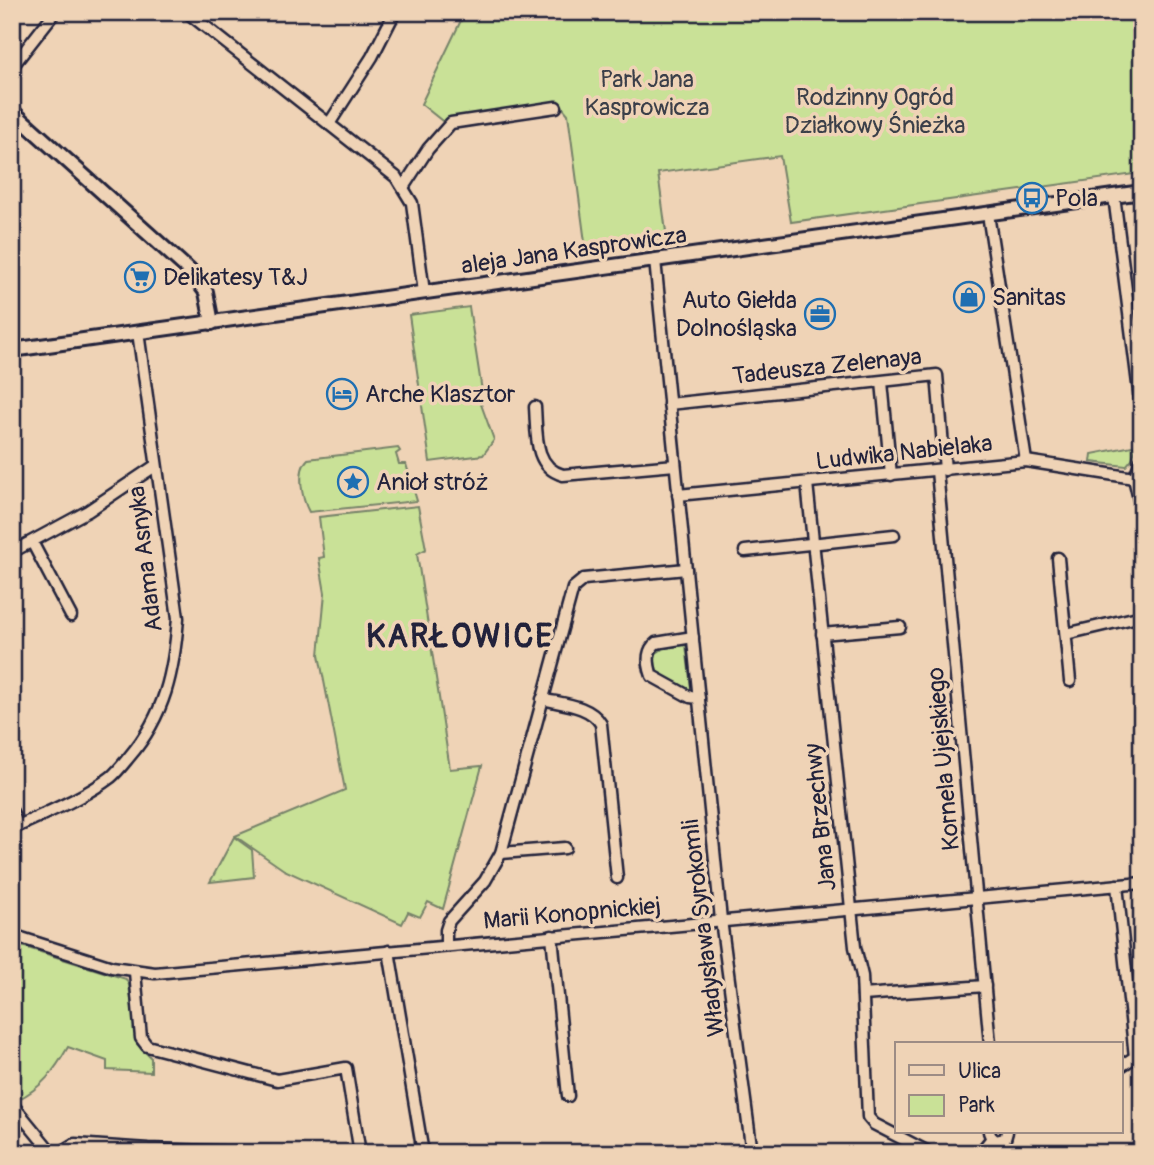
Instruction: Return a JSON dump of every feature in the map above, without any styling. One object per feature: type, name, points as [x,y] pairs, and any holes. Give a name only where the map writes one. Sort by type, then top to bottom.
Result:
[{"type":"street","points":[[12,68],[55,12]]},
{"type":"street","points":[[187,12],[404,186],[412,203],[424,292]]},
{"type":"street","points":[[329,124],[372,57],[396,12]]},
{"type":"street","points":[[404,186],[428,149],[451,123],[556,107]]},
{"type":"street","points":[[12,111],[191,272],[206,292],[212,323]]},
{"type":"street","name":"aleja Jana Kasprowicza","points":[[12,351],[1142,192]]},
{"type":"street","points":[[1114,196],[1142,415]]},
{"type":"street","points":[[988,214],[1026,461]]},
{"type":"street","name":"Władysława Syrokomli","points":[[655,260],[721,920],[752,1153]]},
{"type":"street","name":"Adama Asnyka","points":[[15,828],[90,791],[114,775],[138,746],[152,723],[168,686],[174,660],[178,618],[138,332]]},
{"type":"street","name":"Tadeusza Zelenaya","points":[[669,404],[937,376],[941,470]]},
{"type":"street","points":[[882,382],[891,475]]},
{"type":"street","points":[[534,407],[540,456],[556,473],[563,475],[675,465]]},
{"type":"street","points":[[1142,459],[1134,478],[1142,512]]},
{"type":"street","name":"Ludwika Nabielaka","points":[[678,495],[1026,461],[1134,478]]},
{"type":"street","points":[[12,552],[88,511],[155,466]]},
{"type":"street","name":"Kornela Ujejskiego","points":[[941,470],[990,1042]]},
{"type":"street","name":"Jana Brzechwy","points":[[807,483],[851,909],[863,995],[867,1117],[874,1124],[930,1153]]},
{"type":"street","points":[[745,551],[894,534]]},
{"type":"street","points":[[32,542],[71,616]]},
{"type":"street","points":[[1058,558],[1070,681]]},
{"type":"street","points":[[446,946],[449,921],[485,881],[501,853],[573,588],[584,579],[686,569]]},
{"type":"street","points":[[1066,634],[1142,616]]},
{"type":"street","points":[[822,634],[900,627]]},
{"type":"street","points":[[693,637],[656,643],[649,652],[649,668],[652,676],[690,697],[699,698]]},
{"type":"street","points":[[542,699],[590,711],[601,724],[617,878]]},
{"type":"street","points":[[12,812],[15,828]]},
{"type":"street","points":[[501,853],[565,848]]},
{"type":"street","name":"Marii Konopnickiej","points":[[12,935],[112,967],[135,972],[155,972],[1142,883]]},
{"type":"street","points":[[1117,885],[1135,1056],[1122,1065]]},
{"type":"street","points":[[552,936],[568,1096]]},
{"type":"street","points":[[389,951],[423,1153]]},
{"type":"street","points":[[135,972],[141,1038],[147,1046],[277,1080],[346,1068],[360,1153]]},
{"type":"street","points":[[863,995],[985,986]]},
{"type":"street","points":[[12,1104],[51,1153]]},
{"type":"street","points":[[980,1153],[991,1135],[996,1141],[1005,1139],[1006,1134]]},
{"type":"street","points":[[60,1153],[75,1144],[271,1153]]},
{"type":"green space","points":[[465,12],[1142,12],[1142,173],[791,222],[780,156],[658,173],[667,239],[586,250],[568,114],[558,102],[461,118],[446,124],[421,104]]},
{"type":"green space","points":[[469,307],[482,391],[478,396],[494,440],[483,455],[430,462],[409,315]]},
{"type":"green space","points":[[1137,445],[1126,466],[1091,462],[1092,454]]},
{"type":"green space","points":[[398,448],[400,451],[396,454],[399,464],[406,464],[417,501],[309,512],[302,492],[301,477],[308,459]]},
{"type":"green space","points":[[418,506],[426,549],[417,554],[450,769],[482,766],[443,909],[428,902],[420,917],[408,912],[402,924],[284,870],[235,836],[345,790],[319,655],[325,593],[319,558],[324,557],[319,517]]},
{"type":"green space","points":[[686,645],[691,688],[687,691],[663,678],[655,663],[655,654],[664,648]]},
{"type":"green space","points":[[234,837],[252,850],[254,877],[210,882]]},
{"type":"green space","points":[[12,943],[126,979],[137,1044],[151,1058],[151,1072],[107,1070],[107,1061],[68,1047],[41,1084],[17,1100],[12,1096]]},
{"type":"place","name":"Pola","points":[[1032,198]]},
{"type":"place","name":"Delikatesy T&J","points":[[140,277]]},
{"type":"place","name":"Sanitas","points":[[969,297]]},
{"type":"place","name":"Auto Giełda Dolnośląska","points":[[820,314]]},
{"type":"place","name":"Arche Klasztor","points":[[342,394]]},
{"type":"place","name":"Anioł stróż","points":[[353,482]]},
{"type":"district","name":"KARŁOWICE","points":[[460,636]]},
{"type":"park label","name":"Park Jana Kasprowicza","points":[[647,93]]},
{"type":"park label","name":"Rodzinny Ogród Działkowy Śnieżka","points":[[875,111]]}]
